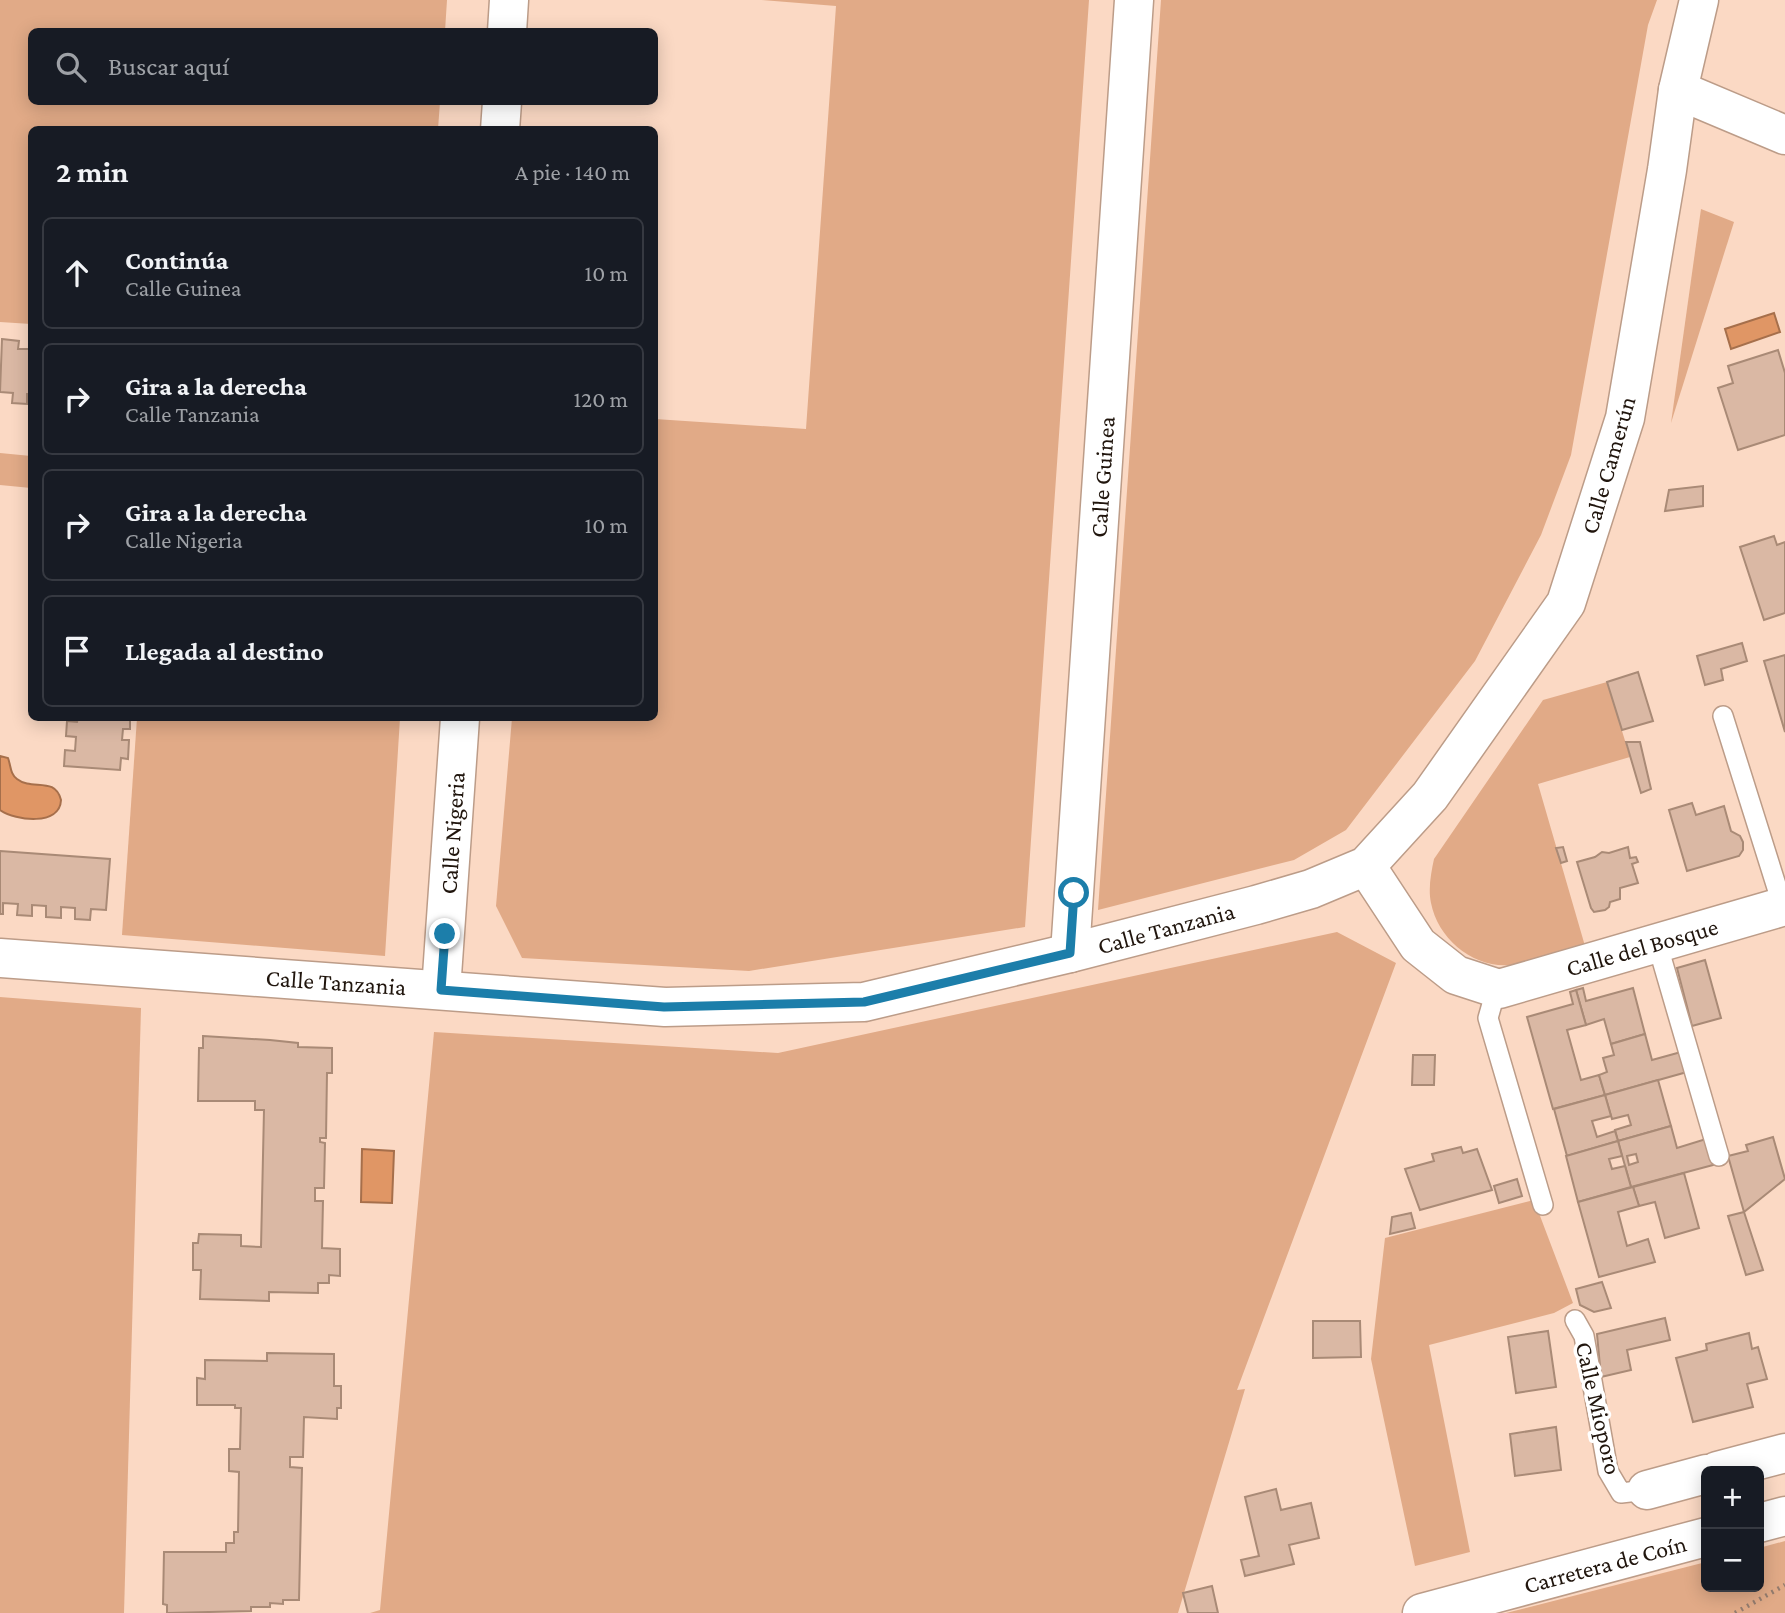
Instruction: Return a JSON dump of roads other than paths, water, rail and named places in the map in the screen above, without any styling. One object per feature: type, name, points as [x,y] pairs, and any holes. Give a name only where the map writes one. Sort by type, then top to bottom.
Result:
[{"type":"street","points":[[507,28],[509,0]]},
{"type":"street","name":"Calle Guinea","points":[[1070,953],[1134,0]]},
{"type":"street","name":"Calle Camerún","points":[[1366,866],[1430,796],[1566,603],[1625,418],[1678,90],[1699,0]]},
{"type":"street","points":[[1678,90],[1785,135]]},
{"type":"street","points":[[500,126],[502,105]]},
{"type":"street","name":"Calle Nigeria","points":[[441,990],[460,721]]},
{"type":"street","points":[[1366,866],[1418,945],[1457,975],[1499,989]]},
{"type":"street","name":"Calle Tanzania","points":[[0,958],[664,1007],[864,1002],[1070,953],[1311,889],[1366,866]]},
{"type":"street","name":"Calle del Bosque","points":[[1499,989],[1784,907]]},
{"type":"street","points":[[1736,1466],[1785,1453]]},
{"type":"street","name":"Calle Mioporo","points":[[1647,1490],[1701,1475]]},
{"type":"street","points":[[1764,1522],[1785,1516]]},
{"type":"street","name":"Carretera de Coín","points":[[1422,1613],[1701,1538]]},
{"type":"lane","points":[[1723,716],[1784,907]]},
{"type":"lane","points":[[1657,943],[1719,1156]]},
{"type":"lane","points":[[1499,989],[1488,1018],[1543,1205]]},
{"type":"lane","name":"Calle Mioporo","points":[[1575,1320],[1584,1336],[1608,1471],[1620,1493],[1647,1490]]}]
